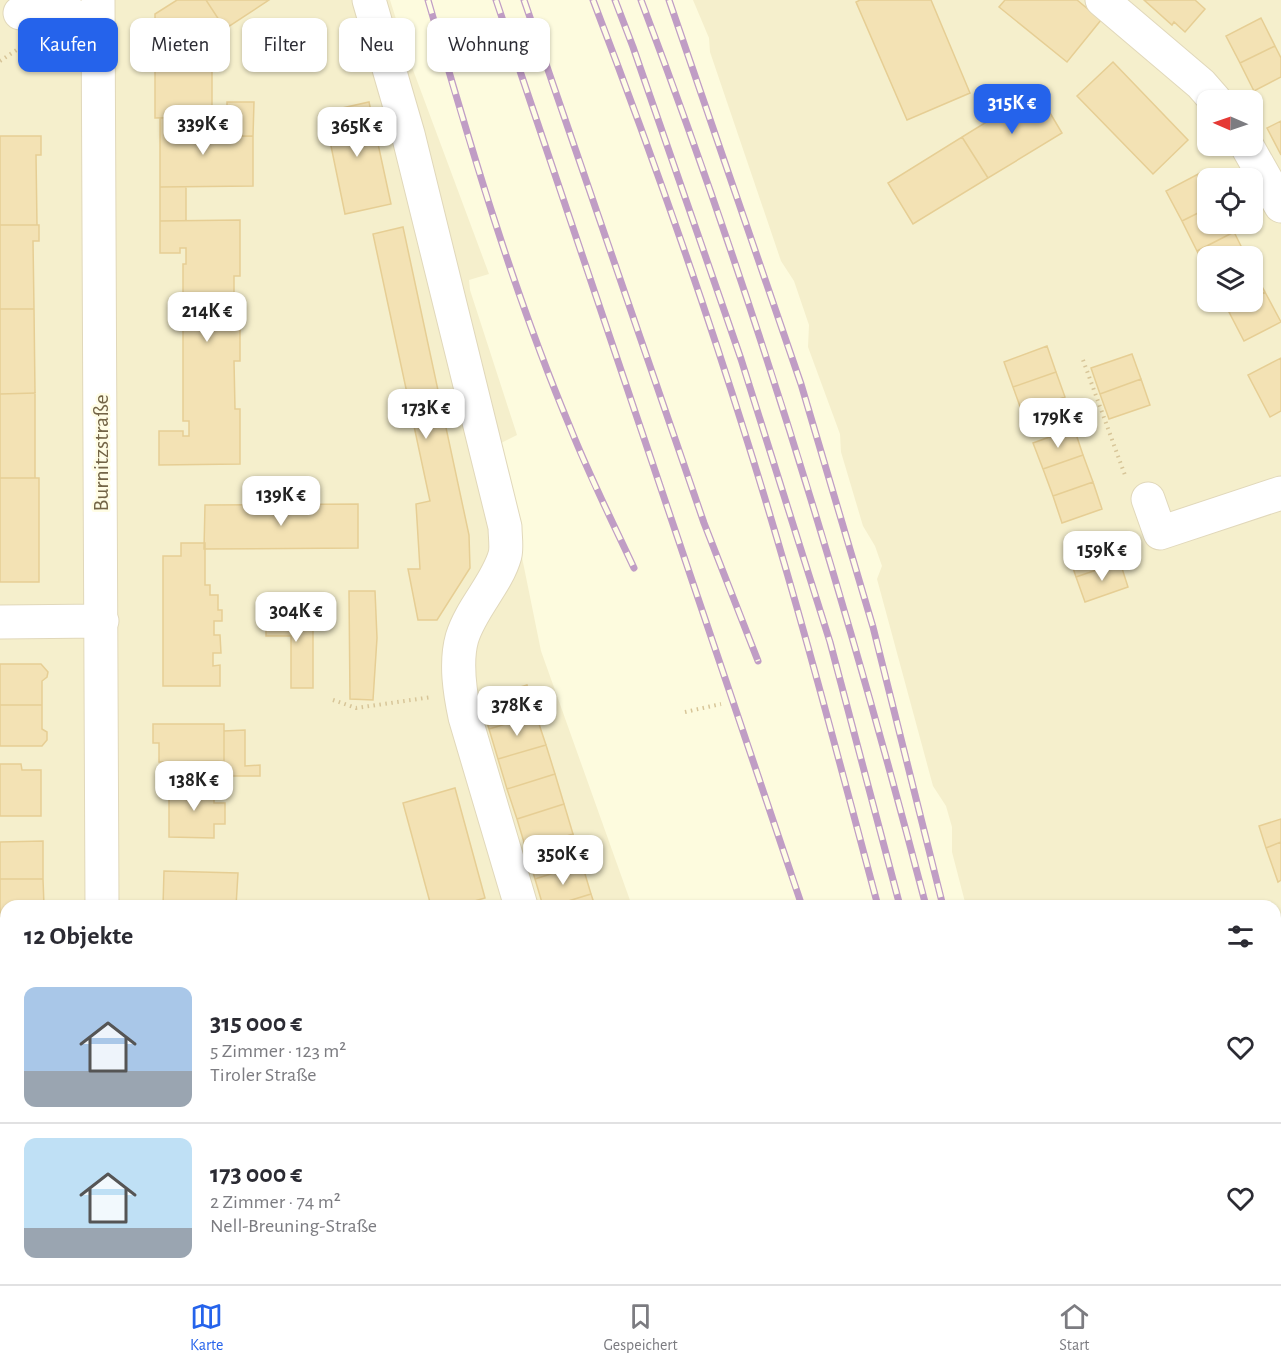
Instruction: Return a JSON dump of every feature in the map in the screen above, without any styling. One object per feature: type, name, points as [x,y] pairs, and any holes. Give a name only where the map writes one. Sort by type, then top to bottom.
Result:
[{"type":"street","name":"Burnitzstraße","points":[[98,0],[98,18]]},
{"type":"street","points":[[369,0],[408,134],[504,527],[506,553],[499,571],[480,598],[462,639],[459,689],[465,717],[520,900]]},
{"type":"street","points":[[1102,0],[1206,90]]},
{"type":"street","points":[[20,13],[57,8],[74,14],[77,18]]},
{"type":"street","name":"Burnitzstraße","points":[[99,72],[102,900]]},
{"type":"street","points":[[1253,156],[1281,206]]},
{"type":"street","points":[[1148,499],[1160,532],[1281,493]]},
{"type":"street","points":[[0,622],[102,621]]},
{"type":"path","points":[[1083,360],[1134,500],[1148,499]]},
{"type":"path","points":[[333,700],[356,708],[439,696]]},
{"type":"path","points":[[685,712],[721,704]]},
{"type":"shaded area","points":[[0,0],[390,0],[396,18],[339,18],[339,72],[414,72],[489,274],[469,280],[470,290],[517,435],[499,444],[541,651],[630,900],[0,900]]},
{"type":"shaded area","points":[[693,0],[1281,0],[1281,900],[964,900],[952,852],[952,827],[946,806],[933,786],[877,579],[882,566],[875,546],[863,526],[841,452],[840,434],[808,347],[809,325],[794,281],[781,261],[710,52],[709,38]]},
{"type":"building","points":[[177,0],[206,0],[218,18],[155,18],[155,14]]},
{"type":"building","points":[[206,0],[269,0],[230,26],[230,18],[218,18]]},
{"type":"building","points":[[860,0],[931,0],[970,93],[907,120],[856,2]]},
{"type":"building","points":[[1005,0],[1077,0],[1101,20],[1067,62],[999,7]]},
{"type":"building","points":[[1144,0],[1195,0],[1205,9],[1185,32],[1174,22],[1172,25]]},
{"type":"building","points":[[1261,18],[1275,46],[1240,63],[1226,36]]},
{"type":"building","points":[[1275,46],[1281,58],[1281,77],[1254,90],[1240,63]]},
{"type":"building","points":[[1113,62],[1188,140],[1153,174],[1077,96]]},
{"type":"building","points":[[155,72],[212,72],[212,117],[155,118]]},
{"type":"building","points":[[1037,91],[1062,133],[988,178],[962,137]]},
{"type":"building","points":[[227,102],[254,102],[253,136],[227,136]]},
{"type":"building","points":[[369,102],[391,204],[345,214],[324,112]]},
{"type":"building","points":[[206,117],[206,137],[253,136],[253,186],[160,187],[160,118]]},
{"type":"building","points":[[1281,121],[1281,155],[1267,128]]},
{"type":"building","points":[[0,136],[41,136],[41,155],[36,155],[37,225],[0,225]]},
{"type":"building","points":[[962,137],[988,178],[913,224],[888,183]]},
{"type":"building","points":[[1197,175],[1197,214],[1182,221],[1166,191]]},
{"type":"building","points":[[160,187],[186,187],[186,221],[160,221]]},
{"type":"building","points":[[1197,214],[1197,234],[1230,234],[1207,246],[1197,246],[1197,251],[1182,221]]},
{"type":"building","points":[[240,220],[240,276],[234,276],[234,324],[240,324],[240,361],[234,361],[235,409],[240,409],[240,464],[159,465],[159,431],[183,431],[183,436],[189,436],[189,421],[183,421],[183,264],[186,264],[186,248],[180,248],[180,253],[160,253],[160,221]]},
{"type":"building","points":[[0,225],[39,225],[39,241],[33,241],[34,309],[0,309]]},
{"type":"building","points":[[403,227],[469,535],[470,568],[437,620],[418,620],[408,569],[420,569],[416,504],[430,501],[373,234]]},
{"type":"building","points":[[1230,234],[1235,234],[1241,246],[1207,246]]},
{"type":"building","points":[[1265,292],[1281,322],[1244,341],[1229,312],[1263,312],[1263,294]]},
{"type":"building","points":[[0,309],[34,309],[35,393],[0,394]]},
{"type":"building","points":[[1047,346],[1056,372],[1013,387],[1004,362]]},
{"type":"building","points":[[1132,354],[1141,379],[1100,394],[1091,368]]},
{"type":"building","points":[[1281,358],[1281,411],[1270,417],[1248,375]]},
{"type":"building","points":[[1056,372],[1065,397],[1022,412],[1013,387]]},
{"type":"building","points":[[1141,379],[1150,405],[1109,419],[1100,394]]},
{"type":"building","points":[[35,393],[35,478],[0,478],[0,394]]},
{"type":"building","points":[[1074,428],[1083,455],[1043,469],[1033,443]]},
{"type":"building","points":[[1083,455],[1093,482],[1053,496],[1043,469]]},
{"type":"building","points":[[0,478],[39,478],[39,582],[0,582]]},
{"type":"building","points":[[1093,482],[1102,509],[1062,523],[1053,496]]},
{"type":"building","points":[[358,504],[358,548],[204,549],[205,505]]},
{"type":"building","points":[[1111,538],[1120,562],[1076,577],[1068,553]]},
{"type":"building","points":[[181,543],[205,543],[205,585],[210,585],[210,595],[218,595],[218,610],[222,610],[222,621],[214,621],[214,635],[220,635],[221,653],[213,653],[213,666],[220,665],[220,686],[163,686],[163,556],[181,556]]},
{"type":"building","points":[[1120,562],[1128,587],[1085,602],[1076,577]]},
{"type":"building","points":[[349,591],[375,591],[377,638],[373,700],[350,699]]},
{"type":"building","points":[[266,612],[313,612],[313,688],[291,688],[291,636],[266,636]]},
{"type":"building","points":[[0,664],[41,664],[48,672],[47,677],[42,681],[42,705],[0,705]]},
{"type":"building","points":[[527,685],[536,715],[489,729],[480,699]]},
{"type":"building","points":[[0,705],[42,705],[42,729],[47,732],[47,740],[42,746],[0,746]]},
{"type":"building","points":[[536,715],[546,745],[498,759],[489,729]]},
{"type":"building","points":[[153,724],[224,724],[224,761],[159,762],[159,743],[153,743]]},
{"type":"building","points":[[245,730],[245,766],[260,765],[260,776],[213,776],[213,762],[224,761],[224,731]]},
{"type":"building","points":[[546,745],[555,774],[507,789],[498,759]]},
{"type":"building","points":[[0,764],[21,764],[22,770],[41,770],[41,816],[0,816]]},
{"type":"building","points":[[555,774],[564,804],[517,819],[507,789]]},
{"type":"building","points":[[172,785],[214,788],[214,803],[225,803],[225,824],[214,824],[214,838],[169,837],[169,787]]},
{"type":"building","points":[[455,788],[485,898],[429,900],[403,803]]},
{"type":"building","points":[[564,804],[573,834],[526,849],[517,819]]},
{"type":"building","points":[[1281,819],[1281,842],[1266,848],[1259,826]]},
{"type":"building","points":[[573,834],[582,864],[535,879],[526,849]]},
{"type":"building","points":[[43,841],[43,879],[0,879],[0,842]]},
{"type":"building","points":[[1281,842],[1281,880],[1278,882],[1266,848]]},
{"type":"building","points":[[582,864],[591,894],[572,900],[541,900],[535,879]]},
{"type":"building","points":[[164,871],[238,873],[236,900],[163,900]]},
{"type":"building","points":[[0,879],[43,879],[44,900],[0,900]]},
{"type":"building","points":[[591,894],[593,900],[572,900]]},
{"type":"railway","points":[[428,0],[476,162],[529,322],[577,445],[634,568]]},
{"type":"railway","points":[[496,0],[800,900]]},
{"type":"railway","points":[[524,0],[704,523],[758,661]]},
{"type":"railway","points":[[593,0],[673,217],[746,437],[831,729],[876,900]]},
{"type":"railway","points":[[615,0],[741,359],[830,642],[898,900]]},
{"type":"railway","points":[[641,0],[722,223],[795,449],[863,677],[924,900]]},
{"type":"railway","points":[[669,0],[801,384],[873,627],[941,900]]}]
